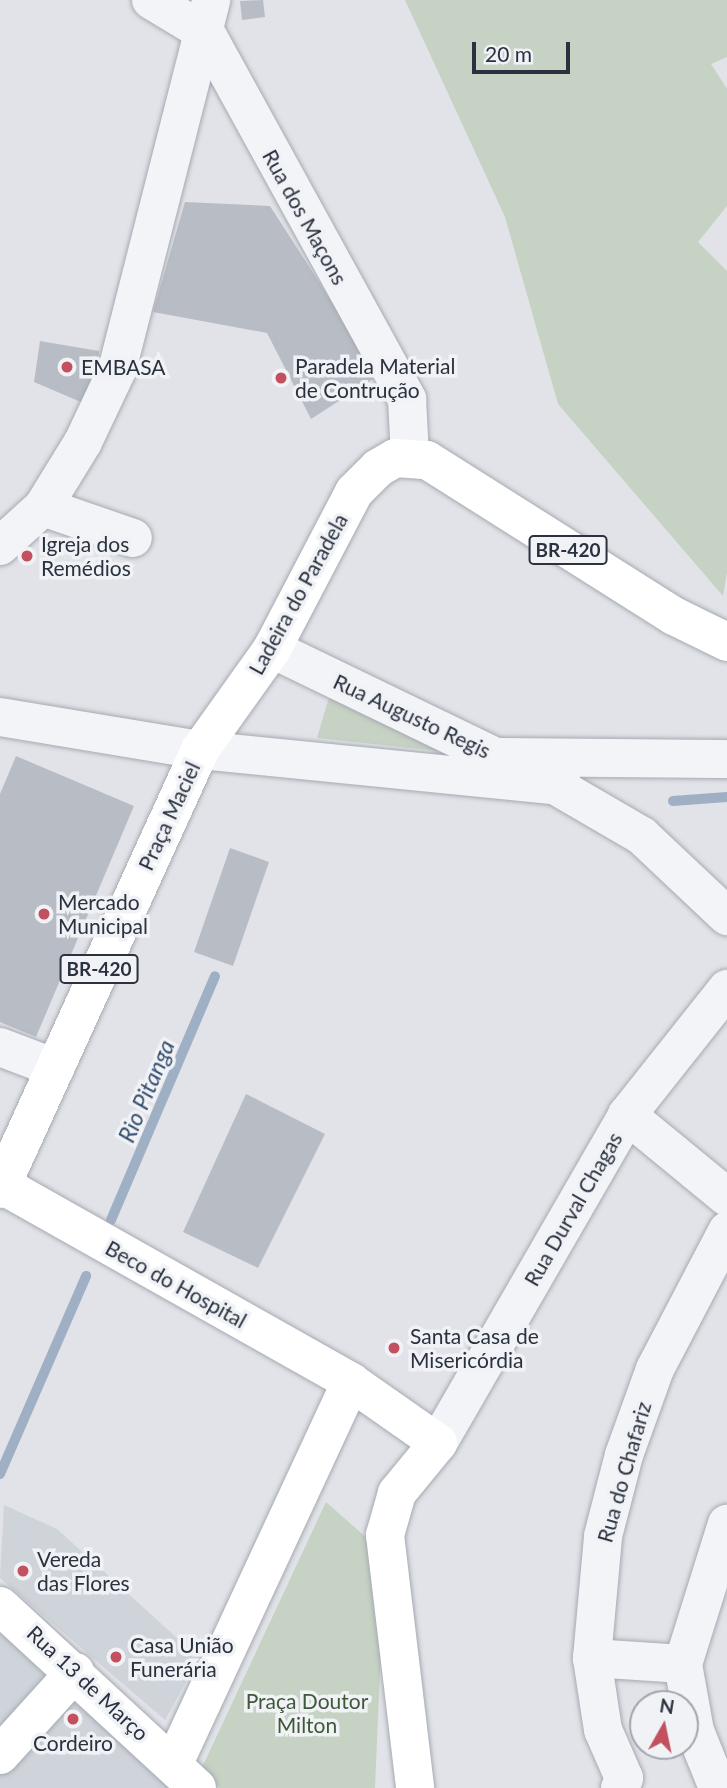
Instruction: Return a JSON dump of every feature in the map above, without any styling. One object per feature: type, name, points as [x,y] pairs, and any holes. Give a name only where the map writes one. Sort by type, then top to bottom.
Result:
[{"type":"street","points":[[0,546],[43,507],[83,442],[117,370],[209,17],[151,0]]},
{"type":"street","name":"Rua dos Maçons","points":[[209,17],[407,399],[410,456]]},
{"type":"street","name":"BR-420","points":[[410,456],[427,460],[674,616],[727,642]]},
{"type":"street","name":"Ladeira do Paradela","points":[[200,750],[272,649],[354,492],[378,468],[410,456]]},
{"type":"street","points":[[43,507],[132,538]]},
{"type":"street","name":"Rua Augusto Regis","points":[[272,649],[495,757],[727,759]]},
{"type":"street","name":"Praça Maciel","points":[[0,717],[200,750],[1,1187]]},
{"type":"street","points":[[200,750],[563,786]]},
{"type":"street","points":[[495,757],[563,786],[642,836],[727,916]]},
{"type":"street","name":"Rua Durval Chagas","points":[[438,1443],[627,1115],[727,989]]},
{"type":"street","points":[[0,1047],[55,1068]]},
{"type":"street","points":[[627,1115],[727,1197]]},
{"type":"street","name":"Beco do Hospital","points":[[1,1187],[351,1382]]},
{"type":"street","name":"Rua do Chafariz","points":[[628,1785],[603,1730],[592,1658],[603,1536],[624,1455],[655,1369],[727,1231]]},
{"type":"street","points":[[186,1776],[351,1382],[438,1443],[397,1493],[385,1535],[415,1788]]},
{"type":"street","points":[[718,1788],[695,1731],[683,1664],[727,1524]]},
{"type":"street","name":"Rua 13 de Março","points":[[0,1606],[186,1776]]},
{"type":"street","points":[[592,1658],[683,1664]]},
{"type":"street","points":[[0,1755],[75,1672]]},
{"type":"shaded area","points":[[4,1505],[57,1529],[199,1658],[165,1720],[0,1578]]},
{"type":"shaded area","points":[[0,1626],[173,1788],[0,1788]]},
{"type":"green space","points":[[405,0],[727,0],[727,57],[711,64],[727,89],[727,206],[698,242],[727,271],[727,573],[723,596],[558,404],[505,217]]},
{"type":"green space","points":[[330,694],[495,757],[317,738]]},
{"type":"green space","name":"Praça Doutor Milton","points":[[326,1502],[385,1554],[375,1788],[220,1788],[199,1774]]},
{"type":"building","points":[[263,0],[265,17],[242,20],[240,1]]},
{"type":"building","points":[[185,202],[270,206],[379,375],[311,419],[267,333],[153,312]]},
{"type":"building","name":"EMBASA","points":[[40,341],[99,351],[95,408],[34,382]]},
{"type":"building","name":"Mercado Municipal","points":[[16,756],[134,806],[36,1037],[0,1022],[0,794]]},
{"type":"building","points":[[230,848],[269,862],[233,966],[194,952]]},
{"type":"building","points":[[246,1094],[325,1134],[258,1268],[183,1232]]},
{"type":"waterway","name":"Rio Pitanga","points":[[673,801],[727,797]]},
{"type":"waterway","name":"Rio Pitanga","points":[[111,1220],[215,976]]},
{"type":"waterway","points":[[0,1474],[86,1276]]},
{"type":"place","name":"EMBASA","points":[[67,367]]},
{"type":"place","name":"Paradela Material de Contrução","points":[[281,378]]},
{"type":"place","name":"Igreja dos Remédios","points":[[27,556]]},
{"type":"place","name":"Mercado Municipal","points":[[44,914]]},
{"type":"place","name":"Santa Casa de Misericórdia","points":[[394,1348]]},
{"type":"place","name":"Vereda das Flores","points":[[23,1571]]},
{"type":"place","name":"Casa União Funerária","points":[[116,1657]]},
{"type":"place","name":"Cordeiro","points":[[73,1719]]}]
